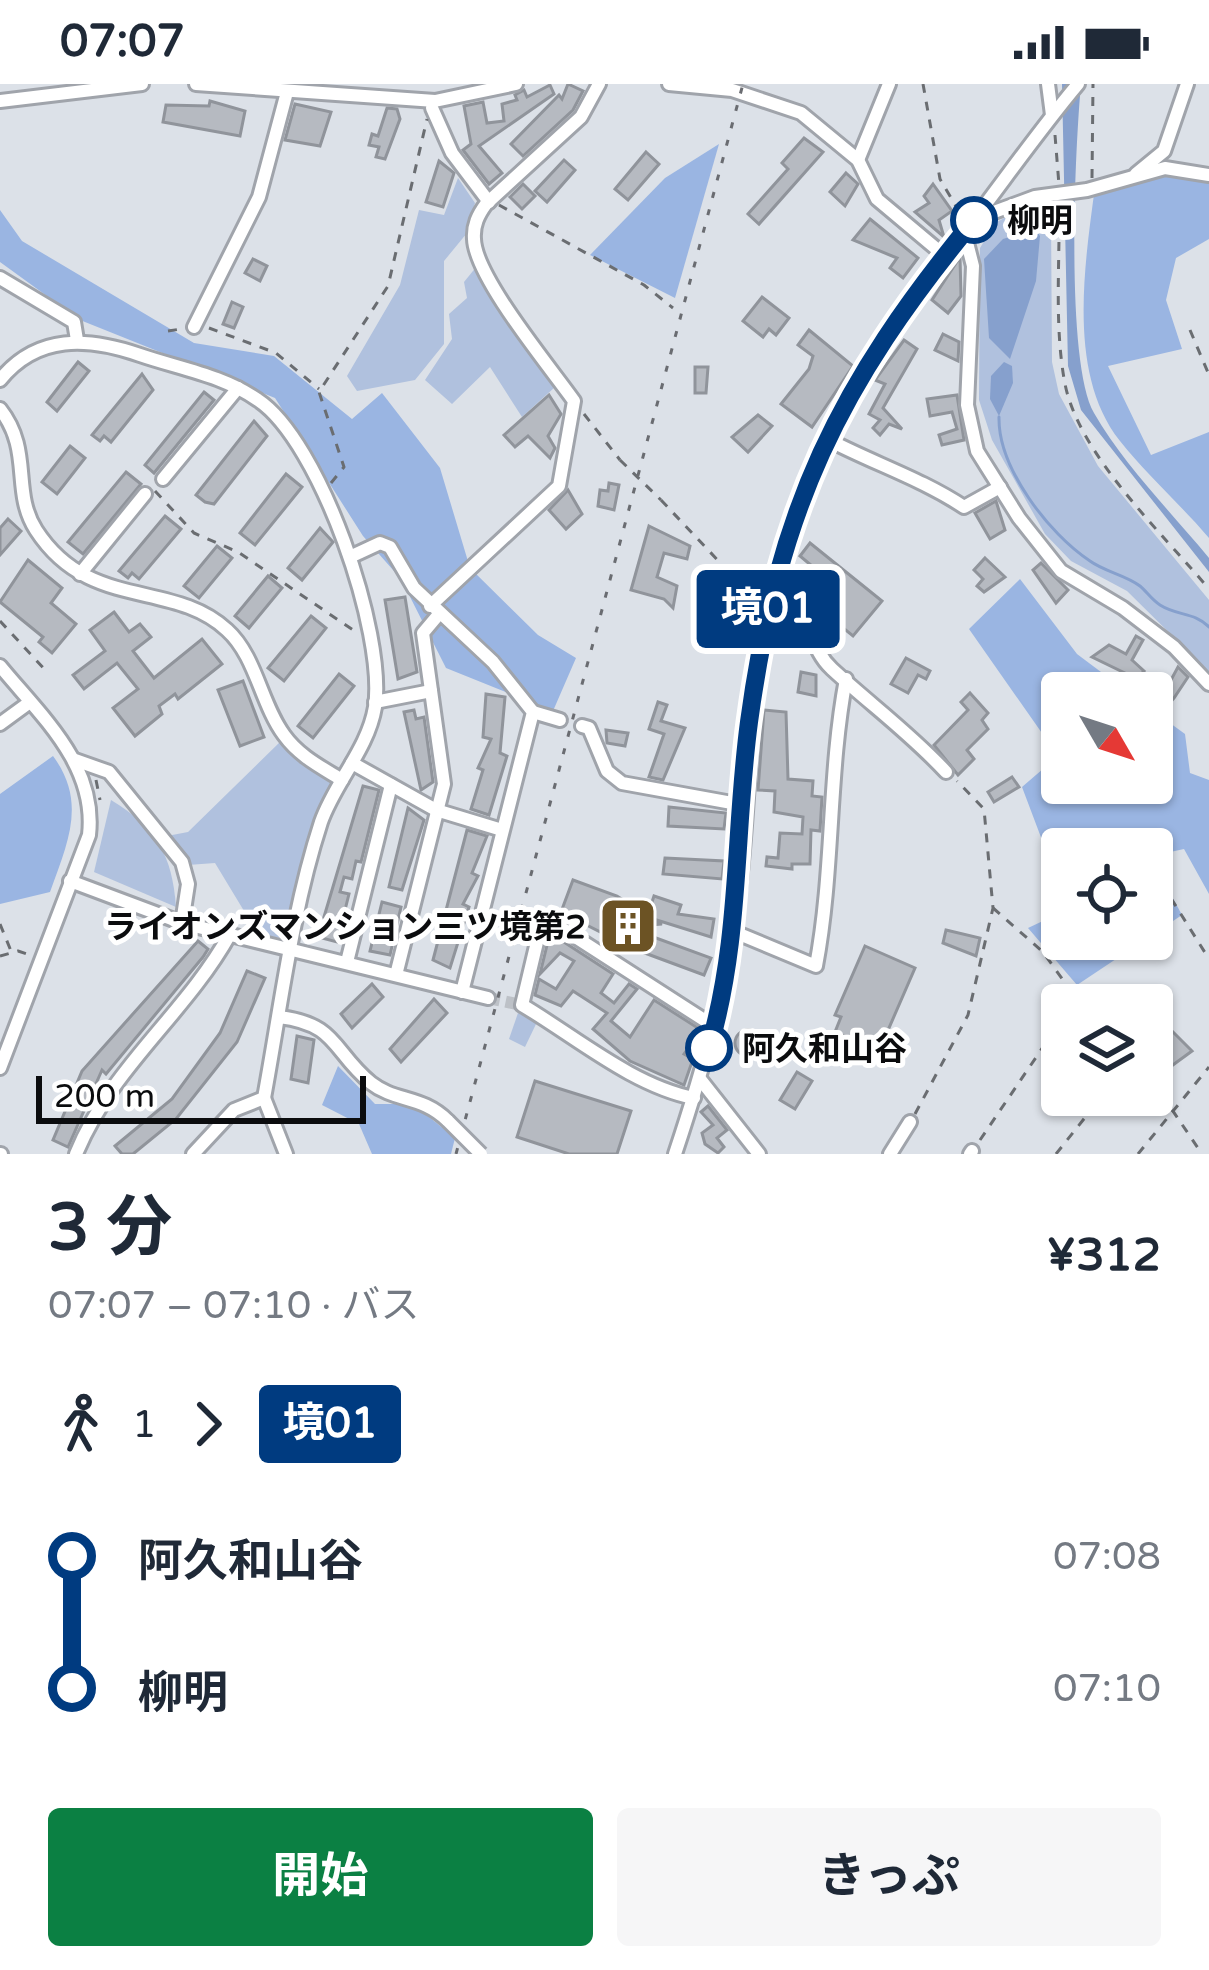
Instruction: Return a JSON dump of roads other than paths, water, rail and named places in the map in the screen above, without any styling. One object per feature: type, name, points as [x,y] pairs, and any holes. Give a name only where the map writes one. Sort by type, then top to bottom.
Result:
[{"type":"street","points":[[0,101],[142,84]]},
{"type":"street","points":[[196,84],[287,92],[381,90],[435,101],[453,90],[517,84]]},
{"type":"street","points":[[396,975],[444,784],[423,634],[435,610],[559,486],[574,401],[506,307],[475,248],[475,221],[488,202],[581,117],[598,84]]},
{"type":"street","points":[[669,84],[782,104],[858,160],[877,200],[945,256]]},
{"type":"street","points":[[858,160],[889,84]]},
{"type":"street","points":[[1048,84],[1056,109]]},
{"type":"street","points":[[675,1154],[715,1027],[733,931],[749,724],[772,589],[803,485],[825,438],[894,325],[1078,84]]},
{"type":"street","points":[[1130,179],[1164,151],[1187,84]]},
{"type":"street","points":[[194,327],[259,196],[287,92]]},
{"type":"street","points":[[432,108],[452,154],[488,202]]},
{"type":"street","points":[[968,226],[1059,194],[1166,168],[1209,176]]},
{"type":"street","points":[[968,226],[973,266],[967,405],[977,451],[1061,571],[1140,621],[1209,684]]},
{"type":"street","points":[[0,278],[74,322],[76,340]]},
{"type":"street","points":[[0,380],[34,352],[76,340],[122,349],[238,388],[273,412],[321,492],[352,556],[369,640],[375,702],[352,763],[323,816],[290,948],[264,1097],[286,1154]]},
{"type":"street","points":[[80,574],[238,388]]},
{"type":"street","points":[[0,409],[22,447],[26,507],[35,528],[80,574],[127,594],[200,613],[229,631],[285,736],[300,753],[342,780]]},
{"type":"street","points":[[825,438],[890,472],[918,477],[964,507],[1000,487]]},
{"type":"street","points":[[352,556],[380,543],[390,547],[435,610],[493,662],[533,712],[560,720]]},
{"type":"street","points":[[772,589],[796,602],[824,660],[946,772]]},
{"type":"street","points":[[0,665],[74,760],[92,811],[89,835],[0,1068]]},
{"type":"street","points":[[733,931],[816,965],[829,895],[837,728],[846,679]]},
{"type":"street","points":[[375,702],[431,691]]},
{"type":"street","points":[[0,724],[30,702]]},
{"type":"street","points":[[462,992],[533,712]]},
{"type":"street","points":[[582,726],[590,728],[607,771],[622,783],[743,805]]},
{"type":"street","points":[[74,760],[109,772],[169,842],[191,885],[182,923]]},
{"type":"street","points":[[352,763],[436,810],[502,830]]},
{"type":"street","points":[[347,962],[391,785]]},
{"type":"street","points":[[70,881],[182,923],[488,998]]},
{"type":"street","points":[[694,1098],[641,1082],[611,1058],[522,1005],[542,921],[552,922],[715,1027]]},
{"type":"street","points":[[76,1154],[96,1105],[212,966],[230,934]]},
{"type":"street","points":[[279,1017],[320,1026],[371,1083],[416,1097],[481,1154]]},
{"type":"street","points":[[700,1079],[759,1154]]},
{"type":"street","points":[[194,1154],[234,1110],[264,1097]]},
{"type":"street","points":[[890,1154],[910,1121]]},
{"type":"waterway","points":[[999,417],[1001,437],[1017,478],[1058,534],[1096,565],[1140,586],[1160,605],[1209,627]]},
{"type":"tunnel","points":[[488,998],[522,1005]]},
{"type":"railway","points":[[456,1154],[743,84]]},
{"type":"place","name":"柳明","points":[[974,220]]},
{"type":"place","name":"ライオンズマンション三ツ境第2","points":[[628,926]]},
{"type":"place","name":"阿久和山谷","points":[[709,1048]]}]
